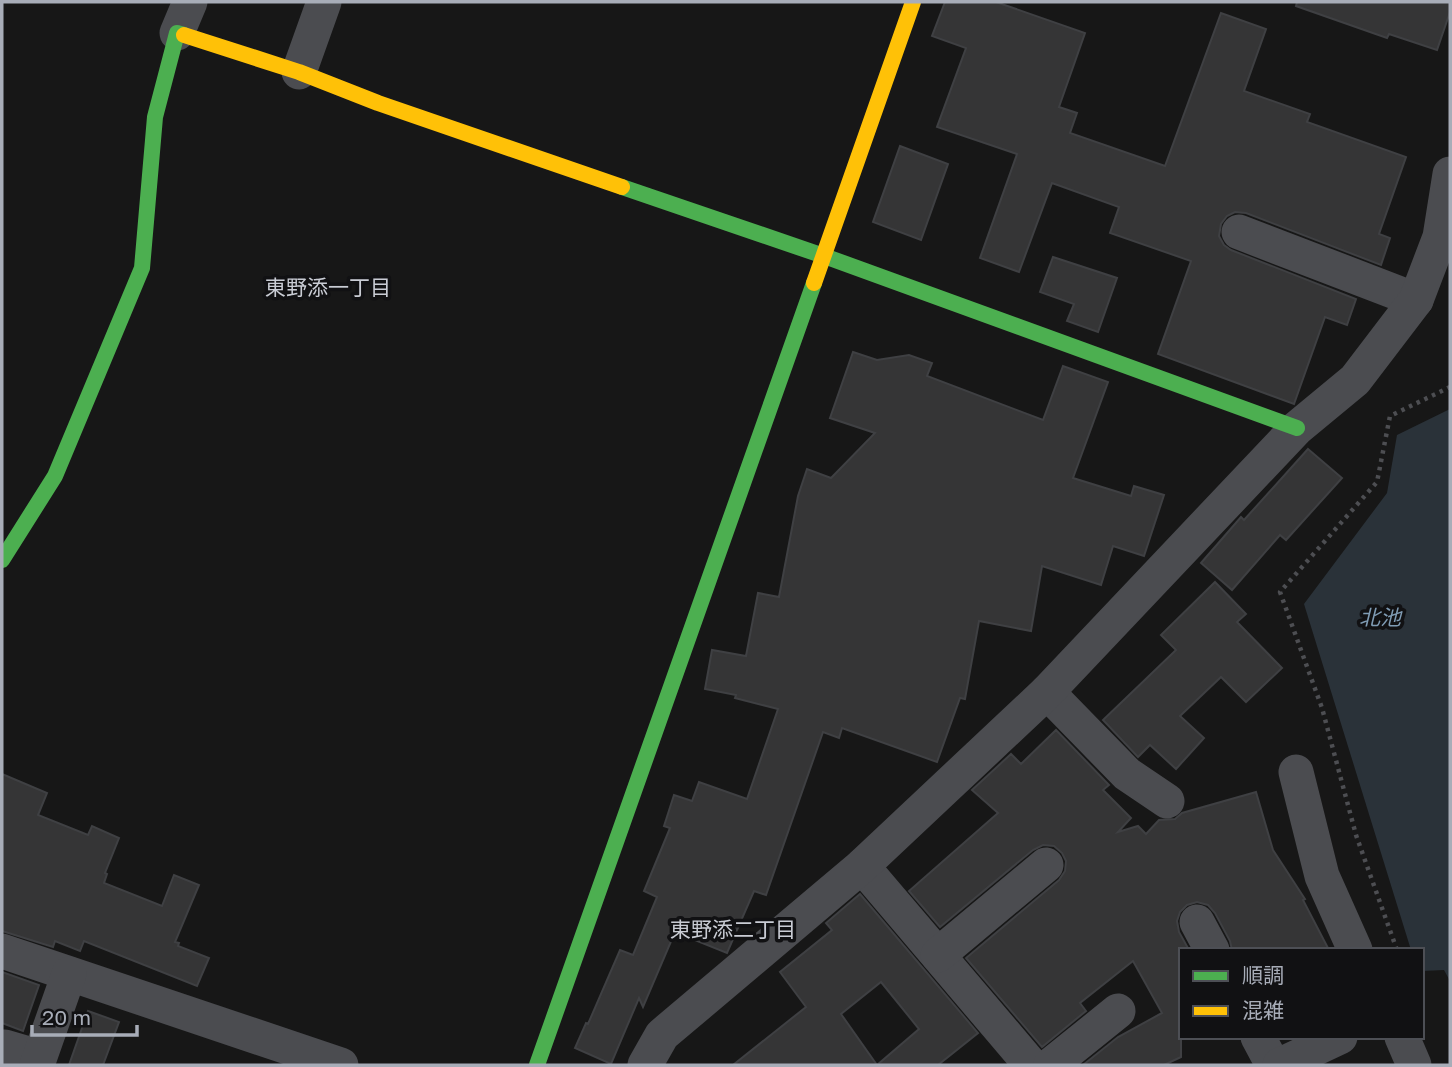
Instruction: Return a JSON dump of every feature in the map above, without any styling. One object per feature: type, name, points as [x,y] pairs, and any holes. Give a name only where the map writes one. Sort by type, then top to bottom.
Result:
[{"type":"street","points":[[299,72],[324,2]]},
{"type":"street","points":[[537,1065],[913,2]]},
{"type":"street","points":[[2,560],[55,476],[142,268],[155,117],[183,17],[299,72],[391,108],[824,256],[1297,428]]},
{"type":"street","points":[[645,1065],[662,1035],[862,866],[1047,692],[1297,428],[1355,380],[1416,300],[1440,237],[1450,174]]},
{"type":"street","points":[[1238,232],[1416,300]]},
{"type":"street","points":[[1047,692],[1128,774],[1167,801]]},
{"type":"street","points":[[1296,772],[1322,876],[1354,948]]},
{"type":"street","points":[[937,955],[1046,865]]},
{"type":"street","points":[[862,866],[1031,1065]]},
{"type":"street","points":[[2,951],[341,1065]]},
{"type":"street","points":[[5,1047],[38,1061],[69,974]]},
{"type":"street","points":[[1051,1065],[1118,1011]]},
{"type":"street","points":[[1259,1039],[1273,1065]]},
{"type":"street","points":[[1280,1065],[1336,1039]]},
{"type":"street","points":[[1403,1039],[1414,1065]]},
{"type":"path","points":[[1396,948],[1356,835],[1322,708],[1280,592],[1377,482],[1390,416],[1450,387]]},
{"type":"water","name":"北池","points":[[1450,409],[1450,981],[1444,970],[1424,971],[1424,948],[1410,948],[1304,604],[1387,493],[1397,435]]},
{"type":"building","points":[[945,2],[996,2],[1085,33],[1059,107],[1077,113],[1070,133],[1165,166],[1221,13],[1266,29],[1244,91],[1310,114],[1307,122],[1406,157],[1379,234],[1390,238],[1381,265],[1246,213],[1235,212],[1227,216],[1221,224],[1219,236],[1231,250],[1356,299],[1347,325],[1325,317],[1294,404],[1158,354],[1191,261],[1110,233],[1119,207],[1052,183],[1019,272],[980,258],[1017,154],[937,127],[966,48],[932,36]]},
{"type":"building","points":[[1297,2],[1450,2],[1450,12],[1437,50],[1389,34],[1387,38],[1296,6]]},
{"type":"building","points":[[900,146],[948,164],[921,240],[873,222]]},
{"type":"building","points":[[1053,257],[1117,278],[1098,332],[1067,321],[1074,304],[1040,292]]},
{"type":"building","points":[[853,352],[877,360],[909,355],[932,363],[927,376],[1043,420],[1063,366],[1108,382],[1073,478],[1131,496],[1134,486],[1164,495],[1144,556],[1113,546],[1101,585],[1042,566],[1031,631],[979,621],[965,699],[960,698],[937,762],[842,728],[839,738],[823,732],[766,895],[754,891],[727,953],[675,932],[643,1007],[639,998],[611,1064],[575,1048],[620,950],[633,955],[657,897],[644,891],[670,828],[664,826],[674,795],[692,801],[699,782],[747,799],[778,709],[735,698],[736,695],[705,689],[712,650],[746,656],[758,593],[779,597],[798,496],[807,469],[831,478],[875,433],[830,418]]},
{"type":"building","points":[[1308,449],[1342,478],[1286,540],[1280,535],[1232,590],[1201,563],[1241,517],[1244,520]]},
{"type":"building","points":[[1215,582],[1246,614],[1237,622],[1282,668],[1246,702],[1221,677],[1180,716],[1204,738],[1176,769],[1150,745],[1138,757],[1103,720],[1176,650],[1161,635]]},
{"type":"building","points":[[1056,730],[1109,785],[1103,790],[1131,818],[1118,832],[1138,826],[1146,834],[1159,820],[1175,819],[1182,813],[1256,792],[1273,850],[1305,899],[1303,900],[1328,948],[1232,948],[1215,913],[1208,905],[1197,902],[1187,905],[1180,912],[1177,921],[1179,932],[1188,948],[1179,948],[1181,1057],[1164,1065],[1083,1065],[1118,1037],[1162,1013],[1133,961],[1080,1003],[1086,1011],[1042,1047],[966,958],[1059,880],[1065,871],[1066,861],[1062,853],[1054,846],[1043,845],[1033,850],[940,927],[909,891],[998,813],[972,790],[1011,754],[1021,764]]},
{"type":"building","points":[[2,774],[47,793],[38,815],[88,835],[92,826],[119,838],[105,873],[104,883],[162,906],[174,875],[199,885],[175,942],[179,943],[178,946],[209,958],[197,986],[84,941],[80,951],[55,941],[53,947],[2,931]]},
{"type":"building","points":[[860,894],[978,1033],[938,1065],[877,1065],[733,1065],[806,1007],[780,972],[832,930],[826,923]],"holes":[[[881,982],[919,1029],[877,1065],[841,1014]]]},
{"type":"building","points":[[2,972],[39,985],[23,1031],[2,1023]]},
{"type":"building","points":[[88,1011],[119,1022],[103,1065],[69,1065]]},
{"type":"traffic: fast","points":[[2,560],[55,476],[142,268],[155,117],[177,33],[184,35]]},
{"type":"traffic: fast","points":[[622,187],[824,256],[1297,428]]},
{"type":"traffic: fast","points":[[537,1065],[814,283]]},
{"type":"traffic: slow","points":[[814,283],[913,2]]},
{"type":"traffic: slow","points":[[184,35],[299,72],[378,103],[622,187]]},
{"type":"district","name":"東野添一丁目","points":[[328,288]]},
{"type":"district","name":"東野添二丁目","points":[[733,930]]}]
